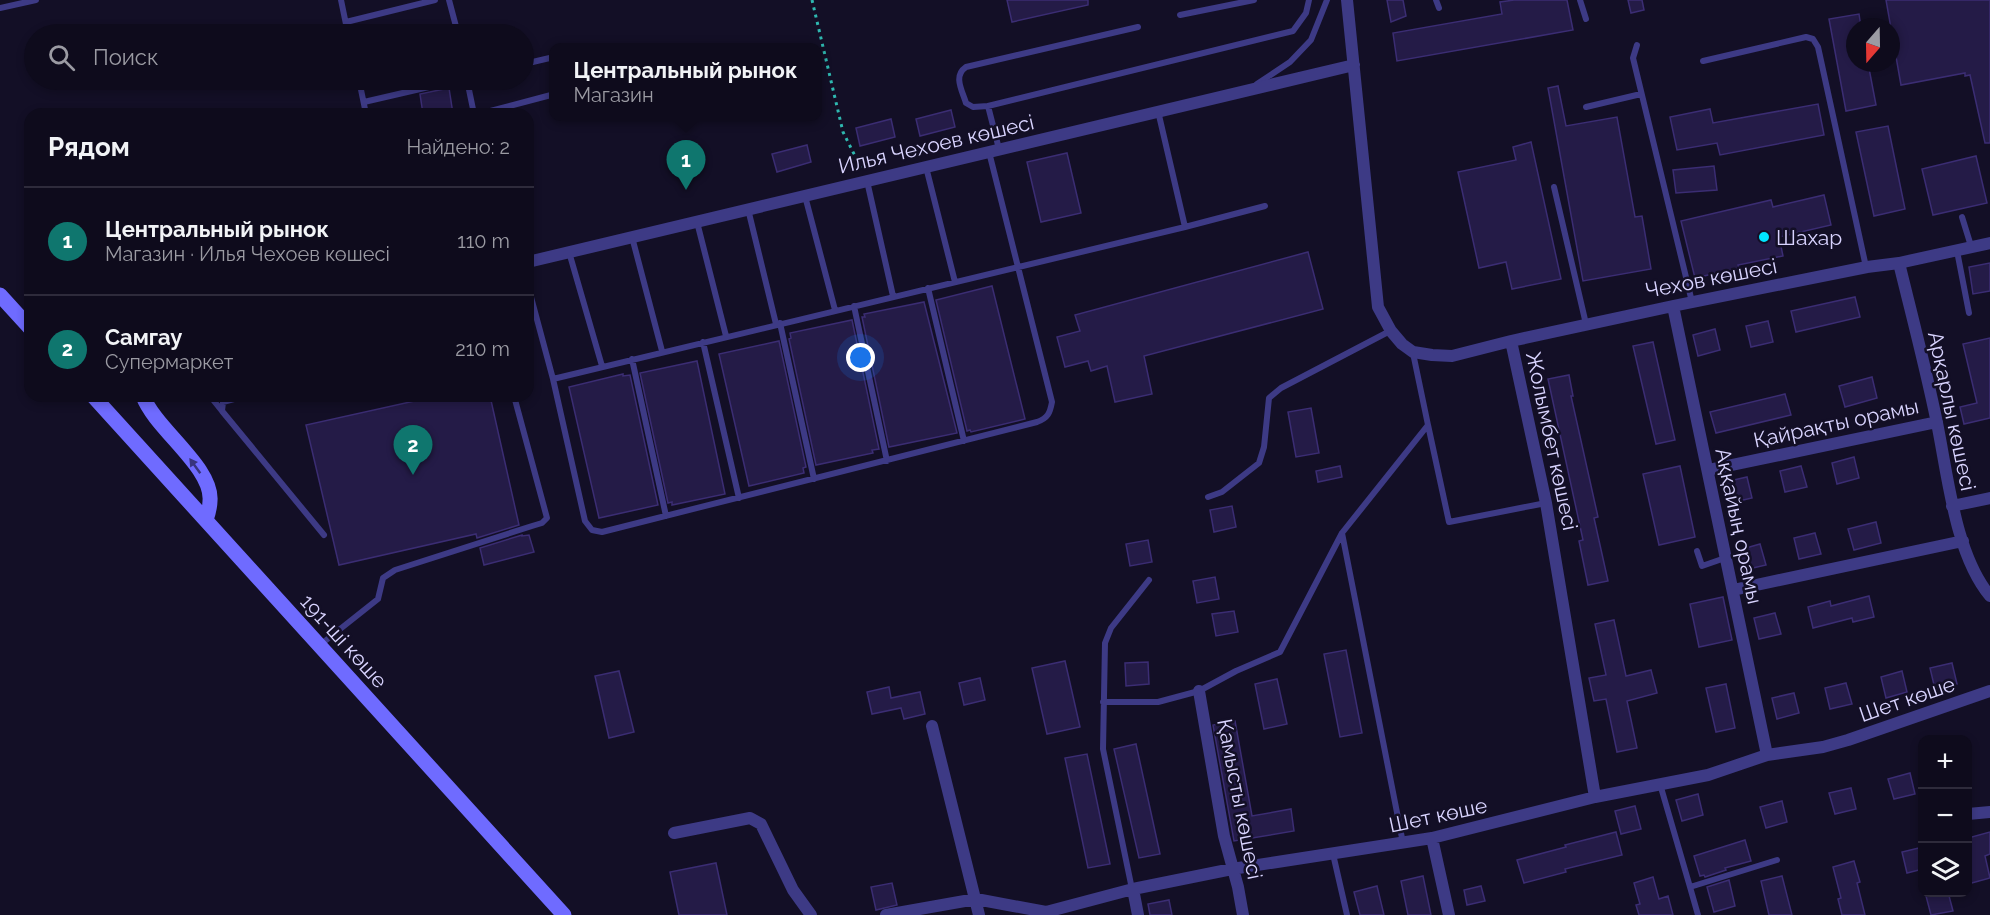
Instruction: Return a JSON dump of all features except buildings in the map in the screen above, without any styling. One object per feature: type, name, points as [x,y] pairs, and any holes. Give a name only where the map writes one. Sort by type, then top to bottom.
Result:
[{"type":"main road","points":[[0,295],[24,321]]},
{"type":"main road","name":"191-ші көше","points":[[99,402],[564,915]]},
{"type":"main road","points":[[146,402],[205,479],[210,493],[206,519]]},
{"type":"street","points":[[1347,0],[1378,307],[1391,330],[1402,344],[1413,352]]},
{"type":"street","name":"Илья Чехоев көшесі","points":[[534,261],[1354,65]]},
{"type":"street","name":"Чехов көшесі","points":[[1511,341],[1692,302],[1866,267],[1899,263],[1990,243]]},
{"type":"street","name":"Арқарлы көшесі","points":[[1899,263],[1937,422],[1952,506],[1968,560],[1980,585],[1990,596]]},
{"type":"street","name":"Аққайың орамы","points":[[1673,306],[1767,755]]},
{"type":"street","name":"Жолымбет көшесі","points":[[1413,352],[1452,356],[1511,341],[1546,503],[1595,797]]},
{"type":"street","name":"Қайрақты орамы","points":[[1708,470],[1937,422]]},
{"type":"street","points":[[1952,506],[1990,498]]},
{"type":"street","points":[[1733,590],[1963,541]]},
{"type":"street","name":"Қамысты көшесі","points":[[1199,691],[1224,836],[1243,915]]},
{"type":"street","name":"Шет көше","points":[[886,915],[975,899],[1046,912],[1132,889],[1232,869],[1403,844],[1595,797],[1708,775],[1767,755],[1823,747],[1990,691]]},
{"type":"street","points":[[932,726],[979,915]]},
{"type":"street","points":[[1972,814],[1990,812]]},
{"type":"street","points":[[674,833],[750,818],[761,824],[793,890],[811,915]]},
{"type":"street","points":[[1432,838],[1449,915]]},
{"type":"street","points":[[1132,889],[1138,915]]},
{"type":"lane","points":[[0,8],[36,0]]},
{"type":"lane","points":[[341,0],[346,22],[435,0]]},
{"type":"lane","points":[[449,0],[455,24]]},
{"type":"lane","points":[[1180,15],[1254,0]]},
{"type":"lane","points":[[1138,27],[966,67],[960,71],[958,76],[966,103],[973,107],[988,106],[1293,31],[1306,13],[1309,0]]},
{"type":"lane","points":[[1249,90],[1290,62],[1311,40],[1327,0]]},
{"type":"lane","points":[[1436,0],[1439,8]]},
{"type":"lane","points":[[1580,0],[1586,19]]},
{"type":"lane","points":[[1703,61],[1806,37],[1813,39],[1818,47],[1866,267]]},
{"type":"lane","points":[[1636,45],[1633,58],[1692,302]]},
{"type":"lane","points":[[534,62],[549,58]]},
{"type":"lane","points":[[361,90],[365,108]]},
{"type":"lane","points":[[364,102],[416,90]]},
{"type":"lane","points":[[469,90],[473,108]]},
{"type":"lane","points":[[1586,107],[1641,94]]},
{"type":"lane","points":[[502,108],[549,96]]},
{"type":"lane","points":[[534,308],[553,379],[585,521],[592,530],[602,532],[1044,419],[1050,413],[1052,402],[1017,266],[994,151],[988,106]]},
{"type":"lane","points":[[1158,111],[1185,227]]},
{"type":"lane","points":[[926,167],[955,282]]},
{"type":"lane","points":[[867,181],[893,296]]},
{"type":"lane","points":[[1554,187],[1586,324]]},
{"type":"lane","points":[[805,196],[835,310]]},
{"type":"lane","points":[[553,379],[1265,206]]},
{"type":"lane","points":[[748,209],[778,324],[814,479]]},
{"type":"lane","points":[[1962,217],[1971,246]]},
{"type":"lane","points":[[697,222],[726,336]]},
{"type":"lane","points":[[632,237],[662,351]]},
{"type":"lane","points":[[1957,250],[1968,313]]},
{"type":"lane","points":[[569,252],[602,366]]},
{"type":"lane","points":[[928,288],[964,441]]},
{"type":"lane","points":[[854,306],[887,460]]},
{"type":"lane","points":[[1208,497],[1222,492],[1259,463],[1264,447],[1269,398],[1281,388],[1391,330]]},
{"type":"lane","points":[[703,342],[739,498]]},
{"type":"lane","points":[[1413,352],[1449,522],[1546,503]]},
{"type":"lane","points":[[632,358],[666,516]]},
{"type":"lane","points":[[215,402],[324,535]]},
{"type":"lane","points":[[222,411],[223,402]]},
{"type":"lane","points":[[320,645],[378,599],[383,578],[395,570],[542,523],[547,518],[516,402]]},
{"type":"lane","points":[[1103,702],[1158,702],[1199,691],[1236,671],[1280,652],[1342,533],[1428,425]]},
{"type":"lane","points":[[1342,533],[1403,844]]},
{"type":"lane","points":[[1698,551],[1702,566],[1726,558]]},
{"type":"lane","points":[[1132,889],[1103,749],[1105,643],[1111,628],[1149,580]]},
{"type":"lane","points":[[1660,784],[1698,915]]},
{"type":"lane","points":[[1333,854],[1347,915]]},
{"type":"lane","points":[[1690,887],[1777,860]]},
{"type":"path","points":[[812,0],[843,132],[867,181]]},
{"type":"place","name":"Центральный рынок","points":[[686,190]]},
{"type":"place","name":"Шахар","points":[[1764,237]]},
{"type":"place","name":"Самгау","points":[[413,475]]}]
